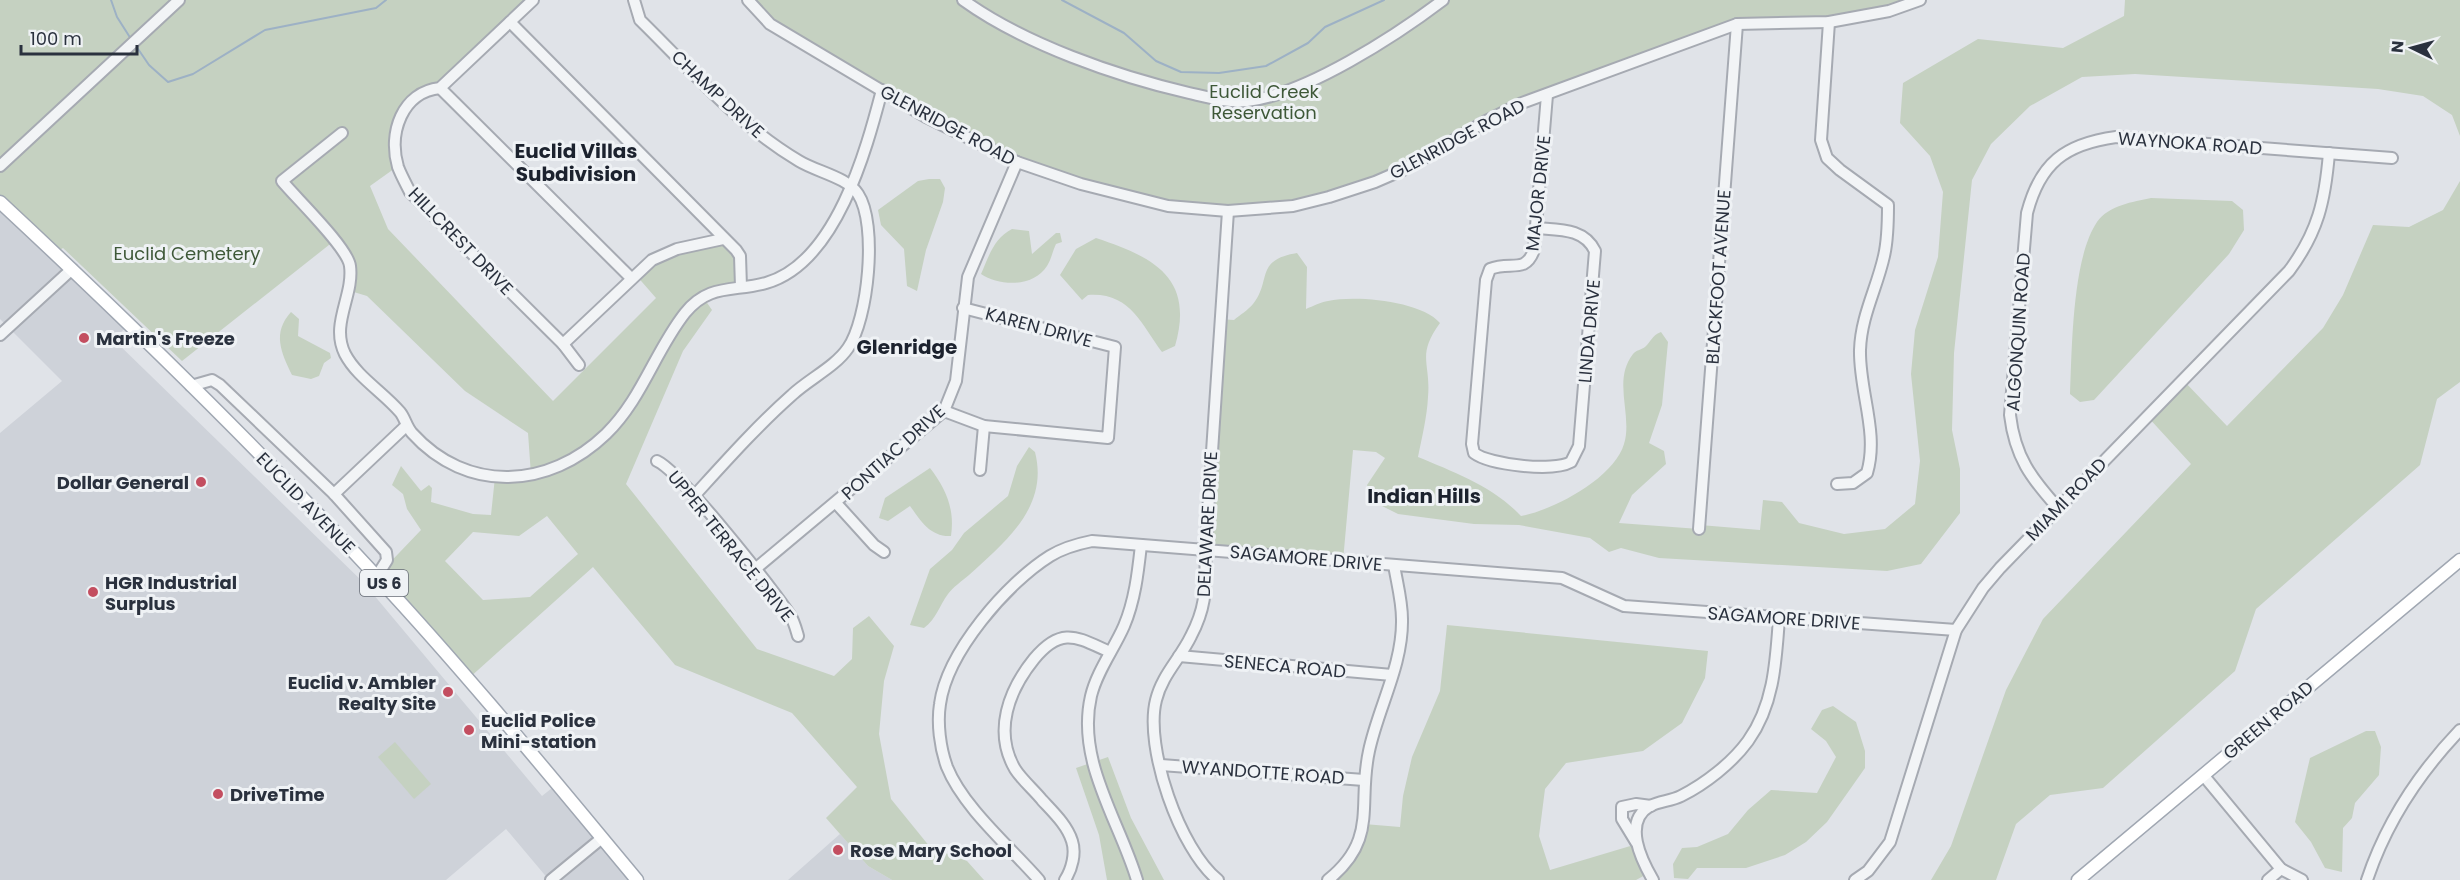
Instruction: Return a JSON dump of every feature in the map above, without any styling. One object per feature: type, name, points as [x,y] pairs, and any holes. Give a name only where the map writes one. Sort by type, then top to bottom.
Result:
[{"type":"main road","name":"EUCLID AVENUE","points":[[0,202],[191,386],[377,576],[444,651],[637,880]]},
{"type":"main road","name":"GREEN ROAD","points":[[2078,880],[2460,560]]},
{"type":"street","points":[[0,166],[179,0]]},
{"type":"street","points":[[533,0],[440,88],[631,278]]},
{"type":"street","name":"CHAMP DRIVE","points":[[634,0],[640,20],[735,115],[770,143],[802,163],[852,186]]},
{"type":"street","name":"GLENRIDGE ROAD","points":[[748,0],[770,24],[926,117],[1017,162],[1081,184],[1168,206],[1228,211],[1293,206],[1375,182],[1405,169],[1486,121],[1522,103],[1737,24],[1829,22],[1889,11],[1920,0]]},
{"type":"street","points":[[963,0],[1021,33],[1135,81],[1211,98],[1246,101],[1280,92],[1356,58],[1443,0]]},
{"type":"street","points":[[510,22],[740,256],[741,287]]},
{"type":"street","points":[[1829,22],[1821,140],[1827,158],[1888,205],[1884,256],[1865,315],[1860,348],[1861,377],[1873,453],[1867,473],[1853,483],[1837,484]]},
{"type":"street","name":"BLACKFOOT AVENUE","points":[[1699,529],[1737,24]]},
{"type":"street","name":"HILLCREST DRIVE","points":[[440,88],[427,89],[412,97],[400,117],[396,136],[398,166],[410,192],[563,344],[579,365]]},
{"type":"street","points":[[342,133],[282,181],[348,259],[350,277],[340,321],[340,342],[352,365],[400,412],[406,426],[428,447],[449,463],[479,474],[514,477],[552,470],[586,450],[619,421],[645,382],[679,322],[693,305],[716,291],[779,279],[808,257],[852,186],[882,90]]},
{"type":"street","name":"MAJOR DRIVE","points":[[1547,95],[1537,228],[1530,261],[1522,266],[1500,265],[1490,269],[1486,280],[1473,435],[1474,453],[1480,458],[1558,467]]},
{"type":"street","name":"WAYNOKA ROAD","points":[[2027,213],[2033,190],[2048,167],[2066,151],[2090,140],[2116,136],[2392,158]]},
{"type":"street","name":"MIAMI ROAD","points":[[1855,880],[1868,872],[1890,842],[1956,630],[1983,588],[2289,271],[2307,247],[2317,224],[2326,186],[2329,153]]},
{"type":"street","name":"PONTIAC DRIVE","points":[[754,570],[944,411],[956,381],[968,277],[1017,162]]},
{"type":"street","points":[[694,496],[793,394],[846,351],[856,337],[866,282],[869,230],[863,203],[852,186]]},
{"type":"street","name":"DELAWARE DRIVE","points":[[1218,880],[1195,855],[1182,830],[1166,787],[1153,736],[1155,701],[1161,682],[1192,636],[1205,597],[1205,550],[1228,211]]},
{"type":"street","name":"ALGONQUIN ROAD","points":[[2027,213],[2010,416],[2017,448],[2028,474],[2058,508]]},
{"type":"street","name":"LINDA DRIVE","points":[[1537,228],[1578,233],[1591,243],[1595,251],[1579,446],[1571,462],[1558,467]]},
{"type":"street","points":[[563,344],[652,260],[677,249],[723,238]]},
{"type":"street","points":[[0,335],[72,269]]},
{"type":"street","name":"KAREN DRIVE","points":[[963,308],[1115,347],[1108,438],[984,426]]},
{"type":"street","points":[[191,386],[212,380],[220,385],[334,494],[386,552],[387,560],[377,576]]},
{"type":"street","points":[[944,411],[984,426],[980,470]]},
{"type":"street","points":[[334,494],[406,426]]},
{"type":"street","name":"UPPER TERRACE DRIVE","points":[[657,461],[667,465],[754,570],[791,617],[798,636]]},
{"type":"street","points":[[836,503],[874,545],[884,552]]},
{"type":"street","name":"SAGAMORE DRIVE","points":[[1039,880],[965,797],[955,781],[947,766],[940,740],[940,704],[951,668],[981,621],[1021,579],[1049,557],[1073,545],[1092,542],[1141,545],[1562,578],[1624,606],[1956,630]]},
{"type":"street","points":[[1137,880],[1092,762],[1088,739],[1091,696],[1128,615],[1140,565],[1141,545]]},
{"type":"street","points":[[1328,880],[1346,866],[1357,848],[1364,824],[1364,780],[1374,727],[1400,647],[1402,620],[1394,565]]},
{"type":"street","points":[[1637,838],[1622,819],[1622,807],[1636,804],[1651,806],[1681,796],[1716,773],[1748,740],[1768,700],[1774,677],[1779,618]]},
{"type":"street","points":[[1065,880],[1071,866],[1072,840],[1065,826],[1016,770],[1007,745],[1006,710],[1009,695],[1017,682],[1035,658],[1053,641],[1080,637],[1110,652]]},
{"type":"street","name":"SENECA ROAD","points":[[1179,656],[1392,675]]},
{"type":"street","points":[[2367,880],[2392,818],[2435,756],[2460,730]]},
{"type":"street","name":"WYANDOTTE ROAD","points":[[1161,765],[1364,780]]},
{"type":"street","points":[[2204,776],[2281,869],[2302,880]]},
{"type":"street","points":[[1651,806],[1639,820],[1637,838],[1640,857],[1653,880]]},
{"type":"street","points":[[551,880],[602,838]]},
{"type":"street","points":[[2268,880],[2281,869]]},
{"type":"shaded area","points":[[0,202],[129,325],[113,339],[363,582],[542,796],[557,784],[637,880],[549,880],[506,829],[446,880],[0,880],[0,433],[62,381],[0,319]]},
{"type":"shaded area","name":"Rose Mary School","points":[[840,834],[868,866],[892,880],[788,880]]},
{"type":"green space","name":"Euclid Cemetery","points":[[0,0],[533,0],[440,88],[427,89],[400,117],[398,166],[370,186],[388,229],[553,401],[656,298],[635,274],[652,260],[723,239],[736,250],[741,287],[703,297],[712,310],[683,351],[626,484],[757,649],[834,676],[852,659],[853,628],[869,616],[894,646],[884,681],[879,734],[891,799],[930,847],[967,861],[984,880],[892,880],[868,866],[826,818],[857,787],[792,713],[675,665],[593,567],[468,679],[377,576],[421,530],[407,509],[403,494],[392,485],[401,466],[421,491],[429,485],[432,488],[431,502],[473,514],[491,515],[495,477],[531,475],[528,433],[465,391],[367,296],[347,290],[350,277],[334,241],[182,361],[63,248],[55,253],[0,202]],"holes":[[[547,516],[578,554],[530,597],[483,600],[445,561],[473,532],[519,536]]]},
{"type":"green space","name":"Euclid Creek Reservation","points":[[748,0],[1920,0],[1859,17],[1743,24],[1547,95],[1432,152],[1330,197],[1228,211],[1168,206],[1017,162],[770,24]]},
{"type":"green space","points":[[2125,0],[2460,0],[2460,136],[2452,115],[2423,96],[2378,89],[2135,74],[2082,77],[2030,106],[1991,144],[1972,180],[1954,353],[1952,430],[1960,469],[1960,513],[1921,564],[1887,571],[1659,558],[1621,548],[1609,552],[1590,538],[1519,525],[1474,524],[1398,514],[1374,502],[1367,485],[1385,458],[1376,452],[1353,450],[1343,561],[1205,550],[1220,319],[1234,320],[1253,304],[1259,295],[1269,266],[1284,256],[1297,253],[1307,267],[1306,309],[1320,303],[1340,299],[1387,301],[1418,309],[1431,315],[1440,323],[1426,352],[1427,404],[1418,457],[1486,489],[1521,516],[1565,500],[1596,480],[1618,457],[1626,433],[1623,387],[1627,364],[1634,353],[1645,347],[1653,337],[1661,332],[1668,342],[1662,405],[1649,443],[1664,451],[1666,464],[1632,495],[1619,523],[1699,529],[1700,525],[1760,530],[1763,500],[1782,502],[1799,523],[1844,534],[1885,529],[1915,504],[1920,461],[1911,374],[1915,330],[1938,257],[1943,192],[1930,156],[1900,123],[1903,83],[1978,39],[2063,48],[2124,16]]},
{"type":"green space","points":[[940,179],[945,188],[943,202],[926,250],[917,291],[907,286],[904,249],[881,225],[878,210],[918,181]]},
{"type":"green space","points":[[2460,181],[2460,382],[2437,399],[2420,465],[2256,609],[2235,671],[2103,788],[2050,795],[2016,824],[1996,880],[1931,880],[1951,846],[2006,690],[2043,619],[2191,464],[2147,416],[2183,380],[2227,426],[2323,328],[2343,295],[2373,225],[2409,227],[2443,210]]},
{"type":"green space","points":[[2151,198],[2232,201],[2243,210],[2244,230],[2229,254],[2094,400],[2080,402],[2070,394],[2072,353],[2078,281],[2089,238],[2097,222],[2108,212],[2122,205]]},
{"type":"green space","points":[[1012,229],[1029,231],[1032,254],[1056,233],[1060,233],[1062,242],[1056,244],[1047,266],[1033,278],[1016,283],[1006,283],[981,274],[996,242]]},
{"type":"green space","points":[[1096,238],[1135,253],[1164,273],[1174,287],[1179,303],[1180,322],[1175,346],[1162,352],[1133,312],[1124,304],[1102,295],[1088,295],[1082,300],[1060,275],[1076,249]]},
{"type":"green space","points":[[291,312],[299,319],[298,336],[330,353],[331,358],[324,363],[319,376],[311,379],[292,375],[282,350],[280,335],[285,320]]},
{"type":"green space","points":[[1029,447],[1035,452],[1038,472],[1036,490],[1021,521],[997,549],[950,591],[935,616],[924,628],[910,625],[930,569],[952,550],[964,533],[1008,496],[1017,466]]},
{"type":"green space","points":[[930,468],[948,500],[952,517],[951,536],[932,531],[910,506],[888,521],[879,518],[885,498]]},
{"type":"green space","points":[[1447,625],[1708,651],[1705,678],[1682,723],[1643,751],[1566,763],[1545,789],[1539,836],[1550,870],[1637,844],[1649,873],[1636,880],[1328,880],[1346,866],[1364,824],[1400,827],[1403,796],[1412,757],[1440,691]]},
{"type":"green space","points":[[1833,706],[1856,722],[1865,751],[1865,768],[1827,822],[1806,842],[1785,855],[1746,868],[1697,868],[1688,879],[1674,878],[1673,864],[1682,848],[1697,847],[1728,834],[1748,810],[1771,790],[1817,793],[1836,757],[1826,741],[1811,729],[1822,710]]},
{"type":"green space","points":[[2366,731],[2375,731],[2381,747],[2379,775],[2355,803],[2352,818],[2343,828],[2342,872],[2325,868],[2311,842],[2295,822],[2310,758]]},
{"type":"green space","points":[[395,742],[431,784],[414,799],[378,757]]},
{"type":"green space","points":[[1108,757],[1131,818],[1164,880],[1107,880],[1099,835],[1076,768]]},
{"type":"waterway","points":[[111,0],[117,17],[131,39]]},
{"type":"waterway","points":[[136,46],[149,65],[168,82],[193,74],[265,30],[376,8],[386,0]]},
{"type":"waterway","points":[[1062,0],[1124,33],[1156,61],[1181,72],[1219,73],[1266,66],[1308,43],[1325,27],[1384,0]]},
{"type":"place","name":"Martin's Freeze","points":[[84,338]]},
{"type":"place","name":"Dollar General","points":[[201,482]]},
{"type":"place","name":"HGR Industrial Surplus","points":[[93,592]]},
{"type":"place","name":"Euclid v. Ambler Realty Site","points":[[448,692]]},
{"type":"place","name":"Euclid Police Mini-station","points":[[469,730]]},
{"type":"place","name":"DriveTime","points":[[218,794]]},
{"type":"place","name":"Rose Mary School","points":[[838,850]]},
{"type":"district","name":"Euclid Villas Subdivision","points":[[576,162]]},
{"type":"district","name":"Glenridge","points":[[907,347]]},
{"type":"district","name":"Indian Hills","points":[[1424,496]]}]
